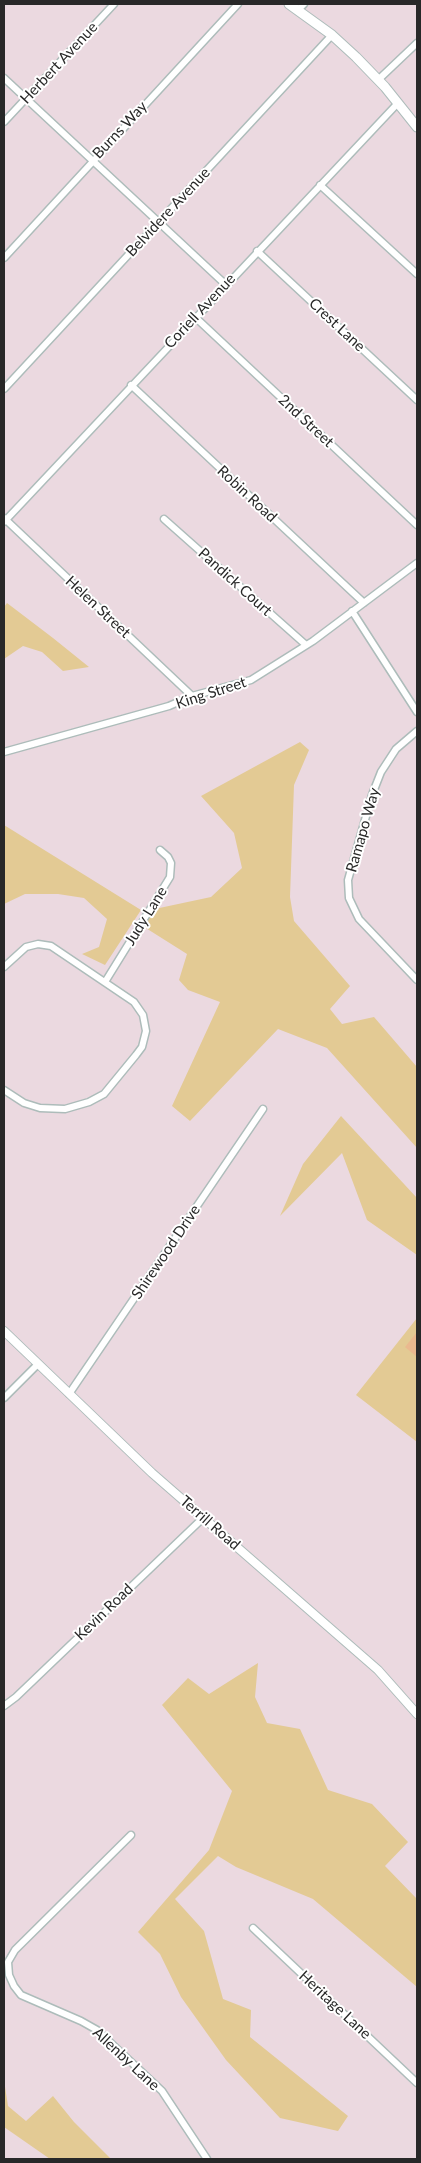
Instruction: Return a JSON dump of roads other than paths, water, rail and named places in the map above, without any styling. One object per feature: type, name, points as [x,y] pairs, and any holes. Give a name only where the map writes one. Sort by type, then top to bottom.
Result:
[{"type":"main road","points":[[289,4],[301,7],[332,35],[378,80],[417,127]]},
{"type":"street","name":"Herbert Avenue","points":[[4,122],[114,4]]},
{"type":"street","name":"Burns Way","points":[[4,258],[238,4]]},
{"type":"street","name":"Belvidere Avenue","points":[[4,389],[332,35]]},
{"type":"street","points":[[378,80],[417,43]]},
{"type":"street","points":[[4,78],[226,284]]},
{"type":"street","name":"Coriell Avenue","points":[[4,520],[398,103]]},
{"type":"street","points":[[320,185],[417,274]]},
{"type":"street","name":"Crest Lane","points":[[257,251],[417,400]]},
{"type":"street","name":"2nd Street","points":[[195,317],[417,525]]},
{"type":"street","name":"Robin Road","points":[[131,385],[364,603]]},
{"type":"street","name":"Pandick Court","points":[[164,519],[306,646]]},
{"type":"street","name":"Helen Street","points":[[4,520],[192,696]]},
{"type":"street","name":"King Street","points":[[4,752],[169,706],[192,696],[252,680],[306,646],[417,563]]},
{"type":"street","points":[[352,611],[417,712]]},
{"type":"street","name":"Ramapo Way","points":[[417,731],[405,739],[396,749],[381,772],[372,795],[348,880],[349,898],[356,914],[417,980]]},
{"type":"street","name":"Judy Lane","points":[[105,982],[170,876],[171,864],[160,850]]},
{"type":"street","points":[[4,967],[26,947],[45,944],[57,950],[134,1002],[140,1008],[146,1031],[142,1046],[104,1094],[81,1105],[57,1109],[32,1106],[4,1090]]},
{"type":"street","name":"Shirewood Drive","points":[[69,1394],[264,1109]]},
{"type":"street","name":"Terrill Road","points":[[4,1331],[152,1473],[378,1670],[417,1714]]},
{"type":"street","points":[[4,1398],[38,1364]]},
{"type":"street","name":"Kevin Road","points":[[4,1706],[16,1697],[203,1518]]},
{"type":"street","name":"Allenby Lane","points":[[131,1834],[15,1950],[8,1962],[9,1974],[20,1995],[81,2021],[97,2030],[162,2091],[207,2159]]},
{"type":"street","name":"Heritage Lane","points":[[253,1928],[417,2083]]}]
